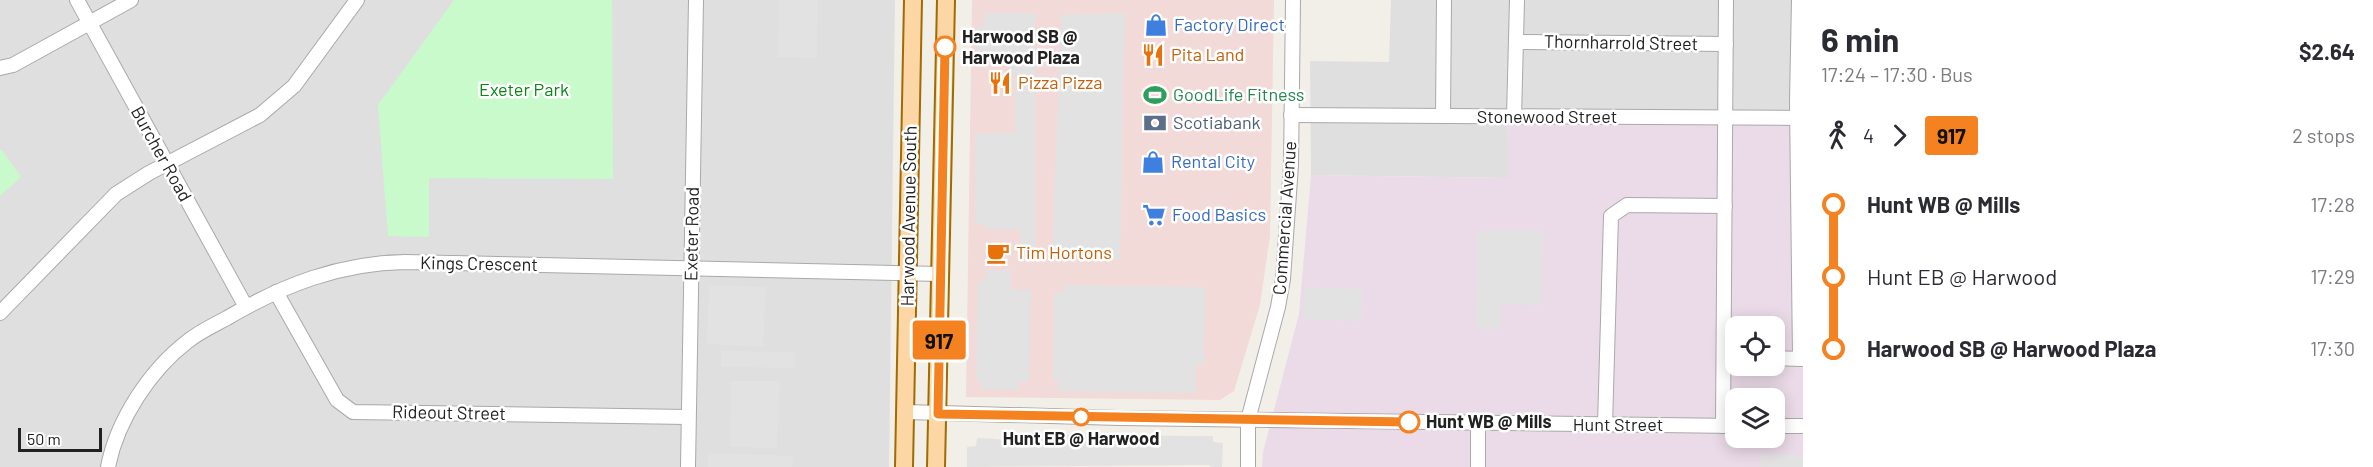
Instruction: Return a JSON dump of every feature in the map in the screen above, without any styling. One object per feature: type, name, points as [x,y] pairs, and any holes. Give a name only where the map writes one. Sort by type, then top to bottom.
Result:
[{"type":"main road","name":"Harwood Avenue South","points":[[904,467],[913,0]]},
{"type":"main road","name":"Harwood Avenue South","points":[[936,467],[946,0]]},
{"type":"street","name":"Burcher Road","points":[[77,0],[88,24],[246,307]]},
{"type":"street","points":[[0,68],[13,66],[131,0]]},
{"type":"street","points":[[0,313],[116,194],[260,115],[294,86],[357,0]]},
{"type":"street","name":"Exeter Road","points":[[688,467],[696,0]]},
{"type":"street","name":"Commercial Avenue","points":[[1248,467],[1248,420],[1278,307],[1283,279],[1289,185],[1293,0]]},
{"type":"street","points":[[1443,116],[1444,0]]},
{"type":"street","points":[[1514,117],[1517,0]]},
{"type":"street","points":[[1726,0],[1725,207],[1728,316]]},
{"type":"street","points":[[1785,358],[1801,359],[1799,0]]},
{"type":"street","name":"Thornharrold Street","points":[[1516,42],[1726,44]]},
{"type":"street","name":"Stonewood Street","points":[[1291,115],[1800,118]]},
{"type":"street","points":[[1605,425],[1611,216],[1626,205],[1725,207]]},
{"type":"street","name":"Kings Crescent","points":[[108,467],[131,405],[164,362],[188,340],[294,283],[333,270],[385,262],[940,274]]},
{"type":"street","name":"Rideout Street","points":[[276,292],[337,400],[353,412],[688,417]]},
{"type":"street","points":[[906,412],[938,414]]},
{"type":"street","name":"Hunt Street","points":[[938,414],[1725,426]]},
{"type":"street","points":[[1478,423],[1478,467]]},
{"type":"street","points":[[1785,426],[1803,426]]},
{"type":"shaded area","points":[[0,0],[895,0],[889,467],[0,467]]},
{"type":"shaded area","points":[[779,0],[818,0],[817,58],[778,57]]},
{"type":"shaded area","points":[[972,0],[1274,0],[1270,236],[1260,305],[1234,391],[1220,400],[966,397]]},
{"type":"shaded area","points":[[1391,0],[1803,0],[1803,111],[1507,111],[1509,178],[1311,175],[1310,61],[1389,62]]},
{"type":"shaded area","points":[[984,13],[1035,13],[1035,260],[1020,260],[1020,230],[986,229],[982,224],[975,224],[975,134],[1015,133],[1015,73],[1010,73],[1010,52],[977,51],[977,26],[984,26]]},
{"type":"shaded area","points":[[1125,13],[1120,260],[1052,259],[1061,15]]},
{"type":"shaded area","points":[[1627,109],[1803,111],[1803,467],[1262,467],[1263,452],[1299,314],[1311,175],[1508,178],[1507,111]]},
{"type":"shaded area","points":[[1477,231],[1543,231],[1542,305],[1501,304],[1501,329],[1476,329]]},
{"type":"shaded area","points":[[986,270],[1011,270],[1011,290],[1031,290],[1029,382],[1019,382],[1018,390],[980,389],[980,381],[976,380],[978,281],[986,281]]},
{"type":"shaded area","points":[[709,285],[766,287],[763,347],[707,344]]},
{"type":"shaded area","points":[[1063,285],[1205,287],[1204,364],[1196,364],[1196,393],[1058,391],[1059,381],[1053,381],[1054,293],[1063,293]]},
{"type":"shaded area","points":[[1305,287],[1362,289],[1361,321],[1303,319]]},
{"type":"shaded area","points":[[721,351],[794,352],[794,368],[721,367]]},
{"type":"shaded area","points":[[731,381],[780,381],[777,448],[730,447]]},
{"type":"shaded area","points":[[1027,435],[1213,436],[1213,442],[1223,443],[1222,467],[1210,467],[1210,465],[967,467],[967,447],[976,446],[977,438],[1026,441]]},
{"type":"shaded area","points":[[708,453],[793,456],[792,467],[708,467]]},
{"type":"shaded area","points":[[1761,454],[1803,455],[1803,467],[1761,467]]},
{"type":"green space","name":"Exeter Park","points":[[454,0],[612,0],[613,179],[429,178],[429,237],[388,236],[378,105]]},
{"type":"green space","points":[[0,150],[21,177],[0,196]]},
{"type":"bus line","name":"917","points":[[945,47],[938,414],[1409,422]]},
{"type":"place","name":"Factory Direct","points":[[1156,25]]},
{"type":"place","name":"Harwood SB @ Harwood Plaza","points":[[945,47]]},
{"type":"place","name":"Pita Land","points":[[1153,55]]},
{"type":"place","name":"Pizza Pizza","points":[[1000,83]]},
{"type":"place","name":"GoodLife Fitness","points":[[1155,95]]},
{"type":"place","name":"Scotiabank","points":[[1155,123]]},
{"type":"place","name":"Rental City","points":[[1153,162]]},
{"type":"place","name":"Food Basics","points":[[1154,215]]},
{"type":"place","name":"Tim Hortons","points":[[998,253]]},
{"type":"place","name":"Hunt EB @ Harwood","points":[[1081,417]]},
{"type":"place","name":"Hunt WB @ Mills","points":[[1409,422]]}]
